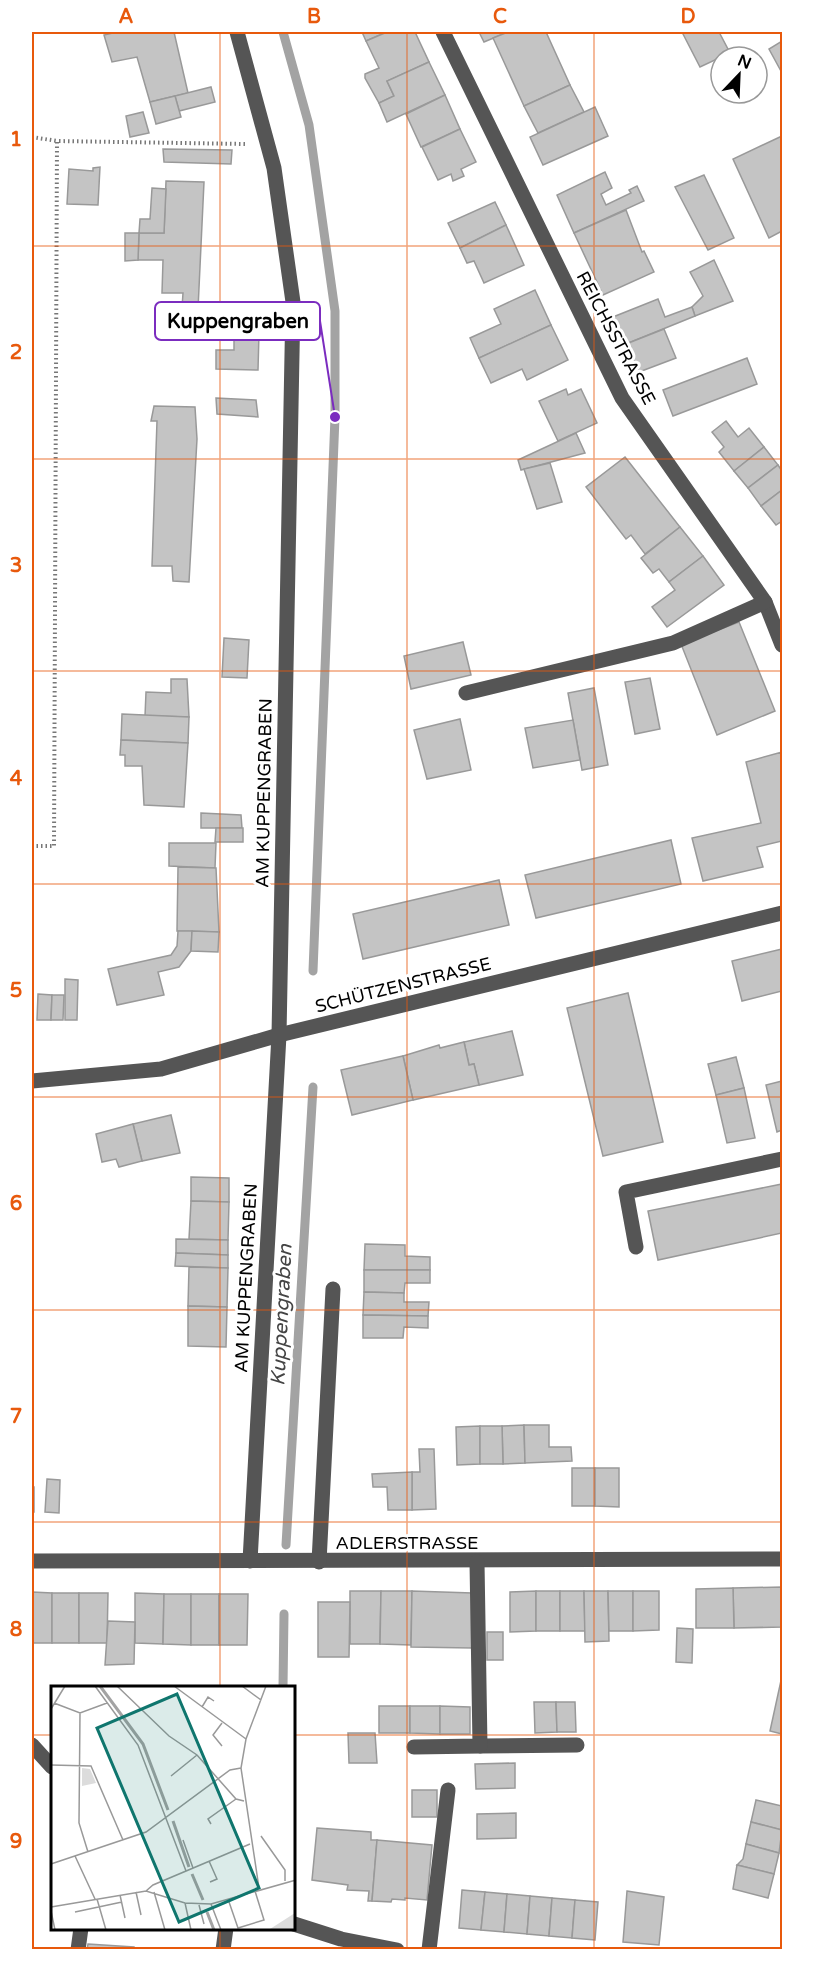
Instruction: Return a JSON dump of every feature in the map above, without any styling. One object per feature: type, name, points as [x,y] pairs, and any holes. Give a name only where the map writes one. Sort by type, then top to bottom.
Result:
[{"type":"street","name":"AM KUPPENGRABEN","points":[[237,32],[274,168],[293,302],[279,1035],[250,1561]]},
{"type":"street","name":"REICHSSTRASSE","points":[[444,32],[622,398],[765,602],[783,645]]},
{"type":"street","points":[[466,693],[673,643],[765,602]]},
{"type":"street","name":"SCHÜTZENSTRASSE","points":[[32,1081],[161,1069],[279,1035],[783,913]]},
{"type":"street","points":[[636,1247],[626,1192],[783,1159]]},
{"type":"street","points":[[319,1562],[333,1289]]},
{"type":"street","name":"ADLERSTRASSE","points":[[32,1561],[783,1560]]},
{"type":"street","points":[[477,1562],[480,1746]]},
{"type":"street","points":[[32,1745],[51,1766]]},
{"type":"street","points":[[414,1748],[577,1745]]},
{"type":"street","points":[[429,1950],[448,1790]]},
{"type":"street","points":[[296,1925],[341,1944],[398,1950]]},
{"type":"street","points":[[78,1950],[81,1930]]},
{"type":"street","points":[[223,1950],[226,1930]]},
{"type":"path","points":[[32,137],[57,141],[268,144]]},
{"type":"path","points":[[32,846],[54,846],[57,141]]},
{"type":"building","points":[[117,32],[174,32],[188,93],[150,102],[137,57],[112,62],[104,35]]},
{"type":"building","points":[[362,32],[387,32],[366,41]]},
{"type":"building","points":[[387,32],[415,32],[429,62],[387,81],[394,96],[379,103],[365,78],[365,74],[379,68],[366,41]]},
{"type":"building","points":[[479,32],[508,32],[484,42]]},
{"type":"building","points":[[508,32],[546,32],[570,85],[524,106],[493,38]]},
{"type":"building","points":[[682,32],[719,32],[726,45],[709,45],[709,63],[700,67]]},
{"type":"building","points":[[782,41],[782,73],[769,49]]},
{"type":"building","points":[[429,62],[445,95],[387,122],[379,103],[394,96],[387,81]]},
{"type":"building","points":[[570,85],[584,112],[538,133],[524,106]]},
{"type":"building","points":[[211,87],[215,102],[179,111],[175,96]]},
{"type":"building","points":[[445,95],[460,129],[421,147],[406,114]]},
{"type":"building","points":[[175,96],[181,117],[156,124],[150,102]]},
{"type":"building","points":[[595,107],[608,136],[543,165],[530,137]]},
{"type":"building","points":[[143,112],[149,133],[130,137],[126,116]]},
{"type":"building","points":[[460,129],[476,162],[461,169],[464,176],[453,181],[451,174],[438,180],[422,147]]},
{"type":"building","points":[[782,136],[782,231],[769,238],[733,159]]},
{"type":"building","points":[[163,149],[232,150],[231,164],[164,162]]},
{"type":"building","points":[[100,167],[98,205],[67,204],[69,169],[93,171],[93,168]]},
{"type":"building","points":[[605,172],[612,188],[601,194],[606,205],[631,193],[629,190],[637,186],[644,201],[574,233],[557,195]]},
{"type":"building","points":[[704,175],[734,238],[708,250],[675,187]]},
{"type":"building","points":[[166,181],[204,182],[198,309],[182,308],[183,293],[162,293],[163,260],[138,260],[139,233],[164,233]]},
{"type":"building","points":[[152,188],[166,189],[164,233],[139,233],[140,219],[150,219]]},
{"type":"building","points":[[495,202],[506,225],[460,248],[448,223]]},
{"type":"building","points":[[626,210],[642,252],[644,251],[654,272],[603,295],[574,233]]},
{"type":"building","points":[[506,225],[524,265],[484,283],[474,261],[467,263],[460,248]]},
{"type":"building","points":[[125,233],[139,233],[138,260],[125,261]]},
{"type":"building","points":[[714,260],[733,301],[695,316],[692,307],[703,296],[690,272]]},
{"type":"building","points":[[535,290],[551,325],[479,358],[470,338],[501,324],[494,309]]},
{"type":"building","points":[[658,299],[665,317],[692,307],[695,316],[626,344],[613,317]]},
{"type":"building","points":[[551,325],[568,360],[527,380],[522,369],[491,383],[479,358]]},
{"type":"building","points":[[664,329],[676,358],[639,372],[626,344]]},
{"type":"building","points":[[234,331],[259,333],[258,370],[216,369],[216,350],[234,350]]},
{"type":"building","points":[[747,358],[757,384],[673,416],[663,390]]},
{"type":"building","points":[[566,389],[568,395],[581,389],[597,423],[558,441],[539,401]]},
{"type":"building","points":[[216,398],[256,400],[258,417],[217,414]]},
{"type":"building","points":[[154,406],[195,407],[197,439],[189,582],[173,581],[172,566],[152,566],[157,421],[151,421]]},
{"type":"building","points":[[726,421],[738,437],[749,428],[764,447],[734,471],[719,452],[724,447],[712,432]]},
{"type":"building","points":[[576,433],[585,453],[521,470],[518,460]]},
{"type":"building","points":[[764,447],[778,465],[748,488],[734,471]]},
{"type":"building","points":[[625,457],[680,527],[645,554],[631,535],[626,539],[586,487]]},
{"type":"building","points":[[550,463],[562,502],[537,509],[524,469]]},
{"type":"building","points":[[778,465],[782,471],[782,490],[761,506],[748,488]]},
{"type":"building","points":[[782,490],[782,521],[776,525],[761,506]]},
{"type":"building","points":[[680,527],[703,556],[669,582],[659,569],[653,573],[641,558]]},
{"type":"building","points":[[703,556],[724,585],[667,627],[652,607],[675,590],[669,582]]},
{"type":"building","points":[[739,622],[775,711],[717,735],[681,644]]},
{"type":"building","points":[[224,638],[249,640],[247,678],[222,677]]},
{"type":"building","points":[[463,642],[471,675],[411,689],[404,656]]},
{"type":"building","points":[[650,678],[660,729],[635,734],[625,682]]},
{"type":"building","points":[[171,679],[187,679],[189,717],[145,716],[146,692],[171,693]]},
{"type":"building","points":[[594,688],[608,765],[582,770],[568,693]]},
{"type":"building","points":[[122,714],[189,717],[188,743],[121,740]]},
{"type":"building","points":[[460,719],[471,770],[427,779],[414,730]]},
{"type":"building","points":[[573,720],[580,760],[533,768],[525,728]]},
{"type":"building","points":[[121,740],[188,743],[184,807],[144,805],[142,766],[125,766],[125,755],[120,755]]},
{"type":"building","points":[[782,752],[782,841],[757,847],[763,867],[703,881],[692,838],[761,823],[746,762]]},
{"type":"building","points":[[201,813],[241,815],[242,828],[201,828]]},
{"type":"building","points":[[216,828],[243,828],[243,842],[215,842]]},
{"type":"building","points":[[671,840],[681,884],[536,918],[525,875]]},
{"type":"building","points":[[169,843],[216,843],[215,868],[169,866]]},
{"type":"building","points":[[178,867],[216,868],[219,932],[177,931]]},
{"type":"building","points":[[499,880],[509,925],[363,959],[353,914]]},
{"type":"building","points":[[178,931],[192,931],[191,951],[179,967],[158,972],[164,995],[117,1005],[108,969],[171,955],[177,946]]},
{"type":"building","points":[[192,931],[219,932],[218,952],[191,951]]},
{"type":"building","points":[[782,949],[782,991],[742,1001],[732,961]]},
{"type":"building","points":[[65,979],[78,980],[77,1020],[65,1020]]},
{"type":"building","points":[[628,993],[663,1142],[603,1156],[567,1008]]},
{"type":"building","points":[[38,994],[52,995],[51,1020],[37,1020]]},
{"type":"building","points":[[52,995],[64,995],[63,1020],[51,1020]]},
{"type":"building","points":[[512,1031],[523,1075],[479,1085],[474,1064],[469,1065],[464,1042]]},
{"type":"building","points":[[464,1042],[469,1065],[474,1064],[479,1085],[413,1100],[403,1056],[439,1045],[440,1048]]},
{"type":"building","points":[[403,1056],[413,1100],[352,1115],[341,1070]]},
{"type":"building","points":[[736,1057],[744,1088],[716,1095],[708,1064]]},
{"type":"building","points":[[782,1081],[782,1130],[777,1132],[766,1085]]},
{"type":"building","points":[[744,1088],[755,1138],[727,1143],[716,1095]]},
{"type":"building","points":[[171,1115],[180,1153],[142,1161],[133,1124]]},
{"type":"building","points":[[133,1124],[142,1161],[119,1167],[116,1159],[102,1162],[96,1134]]},
{"type":"building","points":[[191,1177],[229,1178],[229,1202],[191,1201]]},
{"type":"building","points":[[782,1184],[782,1233],[658,1260],[648,1211]]},
{"type":"building","points":[[191,1201],[229,1202],[228,1240],[189,1239]]},
{"type":"building","points":[[176,1239],[228,1240],[228,1255],[176,1253]]},
{"type":"building","points":[[365,1244],[405,1245],[405,1256],[430,1257],[430,1270],[364,1270]]},
{"type":"building","points":[[176,1253],[228,1255],[228,1268],[175,1266]]},
{"type":"building","points":[[189,1267],[228,1268],[227,1307],[188,1306]]},
{"type":"building","points":[[364,1270],[430,1270],[430,1283],[405,1283],[404,1293],[364,1292]]},
{"type":"building","points":[[364,1292],[404,1293],[404,1302],[429,1302],[428,1316],[363,1315]]},
{"type":"building","points":[[188,1306],[227,1307],[226,1347],[188,1346]]},
{"type":"building","points":[[363,1315],[428,1316],[428,1328],[404,1327],[403,1338],[363,1338]]},
{"type":"building","points":[[524,1425],[525,1463],[503,1464],[502,1426]]},
{"type":"building","points":[[524,1425],[549,1425],[549,1447],[571,1447],[572,1461],[525,1463]]},
{"type":"building","points":[[480,1426],[480,1464],[457,1465],[456,1427]]},
{"type":"building","points":[[480,1426],[502,1426],[503,1464],[480,1464]]},
{"type":"building","points":[[419,1449],[434,1449],[436,1509],[412,1510],[412,1472],[420,1472]]},
{"type":"building","points":[[572,1468],[595,1468],[595,1506],[572,1506]]},
{"type":"building","points":[[595,1468],[619,1468],[619,1507],[595,1506]]},
{"type":"building","points":[[412,1472],[412,1510],[388,1510],[387,1487],[373,1487],[372,1474]]},
{"type":"building","points":[[47,1479],[60,1480],[59,1513],[45,1512]]},
{"type":"building","points":[[32,1487],[34,1487],[34,1512],[32,1512]]},
{"type":"building","points":[[782,1587],[782,1627],[734,1628],[733,1588]]},
{"type":"building","points":[[733,1588],[734,1628],[696,1628],[696,1589]]},
{"type":"building","points":[[350,1591],[381,1591],[380,1644],[350,1644]]},
{"type":"building","points":[[381,1591],[412,1591],[411,1645],[380,1644]]},
{"type":"building","points":[[412,1591],[472,1593],[472,1648],[411,1647]]},
{"type":"building","points":[[536,1591],[536,1631],[510,1632],[510,1592]]},
{"type":"building","points":[[536,1591],[560,1591],[560,1631],[536,1631]]},
{"type":"building","points":[[560,1591],[584,1591],[585,1631],[560,1631]]},
{"type":"building","points":[[584,1591],[608,1591],[609,1641],[585,1642]]},
{"type":"building","points":[[608,1591],[633,1591],[633,1631],[609,1631]]},
{"type":"building","points":[[633,1591],[659,1591],[659,1630],[633,1631]]},
{"type":"building","points":[[32,1592],[52,1593],[52,1643],[32,1643]]},
{"type":"building","points":[[52,1593],[79,1593],[79,1643],[52,1643]]},
{"type":"building","points":[[79,1593],[108,1593],[107,1643],[79,1643]]},
{"type":"building","points":[[135,1593],[164,1594],[163,1644],[135,1643]]},
{"type":"building","points":[[164,1594],[191,1594],[191,1645],[163,1644]]},
{"type":"building","points":[[191,1594],[219,1594],[219,1645],[191,1645]]},
{"type":"building","points":[[219,1594],[248,1594],[247,1645],[219,1645]]},
{"type":"building","points":[[318,1602],[350,1602],[349,1657],[318,1657]]},
{"type":"building","points":[[108,1621],[135,1622],[134,1664],[105,1665]]},
{"type":"building","points":[[677,1628],[693,1629],[692,1663],[676,1662]]},
{"type":"building","points":[[487,1632],[503,1632],[503,1660],[487,1660]]},
{"type":"building","points":[[782,1676],[782,1734],[770,1731]]},
{"type":"building","points":[[534,1702],[556,1702],[557,1732],[535,1733]]},
{"type":"building","points":[[556,1702],[575,1702],[576,1732],[557,1732]]},
{"type":"building","points":[[379,1706],[410,1706],[410,1733],[379,1733]]},
{"type":"building","points":[[410,1706],[440,1706],[440,1734],[410,1733]]},
{"type":"building","points":[[440,1706],[470,1707],[470,1734],[440,1734]]},
{"type":"building","points":[[348,1733],[375,1733],[377,1763],[349,1763]]},
{"type":"building","points":[[515,1763],[515,1788],[476,1789],[475,1764]]},
{"type":"building","points":[[412,1790],[437,1790],[437,1817],[412,1817]]},
{"type":"building","points":[[756,1800],[782,1806],[782,1830],[751,1822]]},
{"type":"building","points":[[516,1813],[516,1838],[477,1839],[477,1814]]},
{"type":"building","points":[[751,1822],[782,1830],[779,1853],[746,1844]]},
{"type":"building","points":[[317,1828],[371,1832],[371,1840],[377,1840],[372,1901],[368,1901],[369,1891],[347,1890],[348,1885],[312,1880]]},
{"type":"building","points":[[377,1840],[432,1845],[427,1900],[405,1898],[405,1900],[392,1899],[391,1902],[372,1901]]},
{"type":"building","points":[[746,1844],[779,1853],[774,1874],[737,1865],[743,1859]]},
{"type":"building","points":[[737,1865],[774,1874],[768,1898],[733,1889]]},
{"type":"building","points":[[462,1890],[485,1892],[481,1930],[459,1928]]},
{"type":"building","points":[[627,1891],[664,1897],[659,1945],[623,1942]]},
{"type":"building","points":[[485,1892],[507,1894],[504,1932],[481,1930]]},
{"type":"building","points":[[507,1894],[530,1896],[527,1934],[504,1932]]},
{"type":"building","points":[[530,1896],[552,1898],[549,1936],[527,1934]]},
{"type":"building","points":[[552,1898],[575,1900],[572,1938],[549,1936]]},
{"type":"building","points":[[575,1900],[598,1902],[595,1940],[572,1938]]},
{"type":"building","points":[[88,1944],[134,1947],[134,1950],[87,1950]]},
{"type":"waterway","name":"Kuppengraben","points":[[283,32],[309,125],[335,311],[335,417],[313,971]]},
{"type":"waterway","name":"Kuppengraben","points":[[286,1545],[313,1087]]},
{"type":"waterway","name":"Kuppengraben","points":[[283,1686],[284,1614]]},
{"type":"place","name":"Kuppengraben","points":[[335,417]]}]
